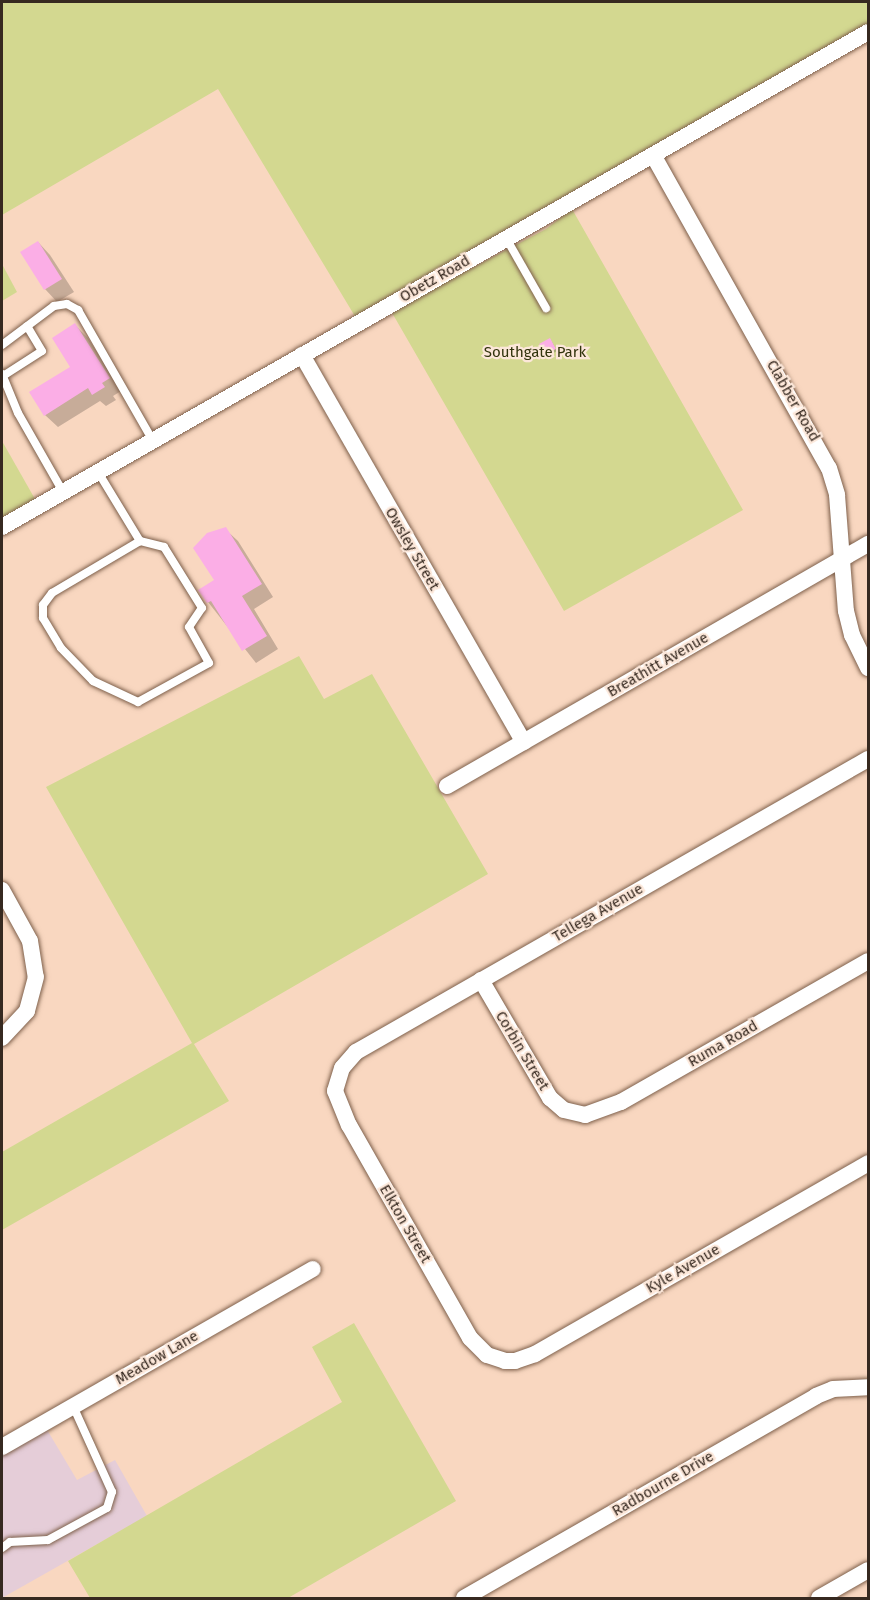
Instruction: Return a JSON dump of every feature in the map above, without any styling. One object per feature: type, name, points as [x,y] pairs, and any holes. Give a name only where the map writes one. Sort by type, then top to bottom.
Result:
[{"type":"street","name":"Obetz Road","points":[[2,527],[868,32]]},
{"type":"street","name":"Clabber Road","points":[[653,155],[829,468],[837,495],[846,611],[852,635],[868,668]]},
{"type":"street","name":"Owsley Street","points":[[302,355],[524,742]]},
{"type":"street","name":"Breathitt Avenue","points":[[447,786],[868,544]]},
{"type":"street","name":"Tellega Avenue","points":[[337,1078],[342,1068],[356,1052],[868,759]]},
{"type":"street","points":[[2,890],[30,941],[36,961],[34,990],[27,1011],[2,1038]]},
{"type":"street","name":"Ruma Road","points":[[573,1114],[598,1113],[621,1102],[868,961]]},
{"type":"street","name":"Corbin Street","points":[[481,980],[544,1089],[556,1104],[573,1114]]},
{"type":"street","name":"Elkton Street","points":[[337,1078],[335,1091],[348,1125],[470,1338],[480,1351],[494,1359]]},
{"type":"street","name":"Kyle Avenue","points":[[494,1359],[515,1361],[535,1354],[868,1163]]},
{"type":"street","name":"Meadow Lane","points":[[2,1447],[313,1269]]},
{"type":"street","name":"Radbourne Drive","points":[[464,1599],[816,1396],[833,1389],[868,1387]]},
{"type":"street","points":[[819,1599],[868,1570]]},
{"type":"lane","points":[[506,238],[546,308]]},
{"type":"lane","points":[[2,345],[54,306],[67,304],[78,310],[153,441]]},
{"type":"lane","points":[[27,326],[42,351],[2,375],[18,413],[63,492]]},
{"type":"lane","points":[[98,472],[140,541],[164,546],[202,608],[189,627],[209,663],[138,702],[93,681],[61,648],[43,618],[43,605],[52,593],[140,541]]},
{"type":"lane","points":[[2,1548],[10,1542],[48,1540],[107,1508],[112,1492],[73,1406]]},
{"type":"shaded area","points":[[46,1428],[77,1480],[115,1460],[147,1516],[2,1598],[2,1454]]},
{"type":"green space","points":[[2,2],[868,2],[868,24],[356,318],[218,89],[2,215]]},
{"type":"green space","name":"Southgate Park","points":[[572,209],[743,510],[564,611],[391,311],[546,229]]},
{"type":"green space","points":[[2,264],[17,292],[2,301]]},
{"type":"green space","points":[[2,441],[35,499],[2,518]]},
{"type":"green space","points":[[299,656],[324,699],[372,674],[488,874],[194,1044],[229,1101],[2,1230],[2,1152],[192,1043],[46,787]]},
{"type":"green space","points":[[354,1323],[456,1501],[288,1598],[90,1598],[68,1561],[342,1402],[312,1347]]},
{"type":"building","points":[[38,241],[62,279],[44,290],[20,252]]},
{"type":"building","points":[[75,323],[110,378],[102,383],[105,387],[92,395],[88,388],[44,416],[29,392],[70,367],[52,338]]},
{"type":"building","points":[[550,338],[556,349],[545,354],[539,344]]},
{"type":"building","points":[[226,527],[262,584],[242,596],[267,636],[242,651],[211,601],[207,603],[198,590],[214,580],[193,548],[207,533]]}]
